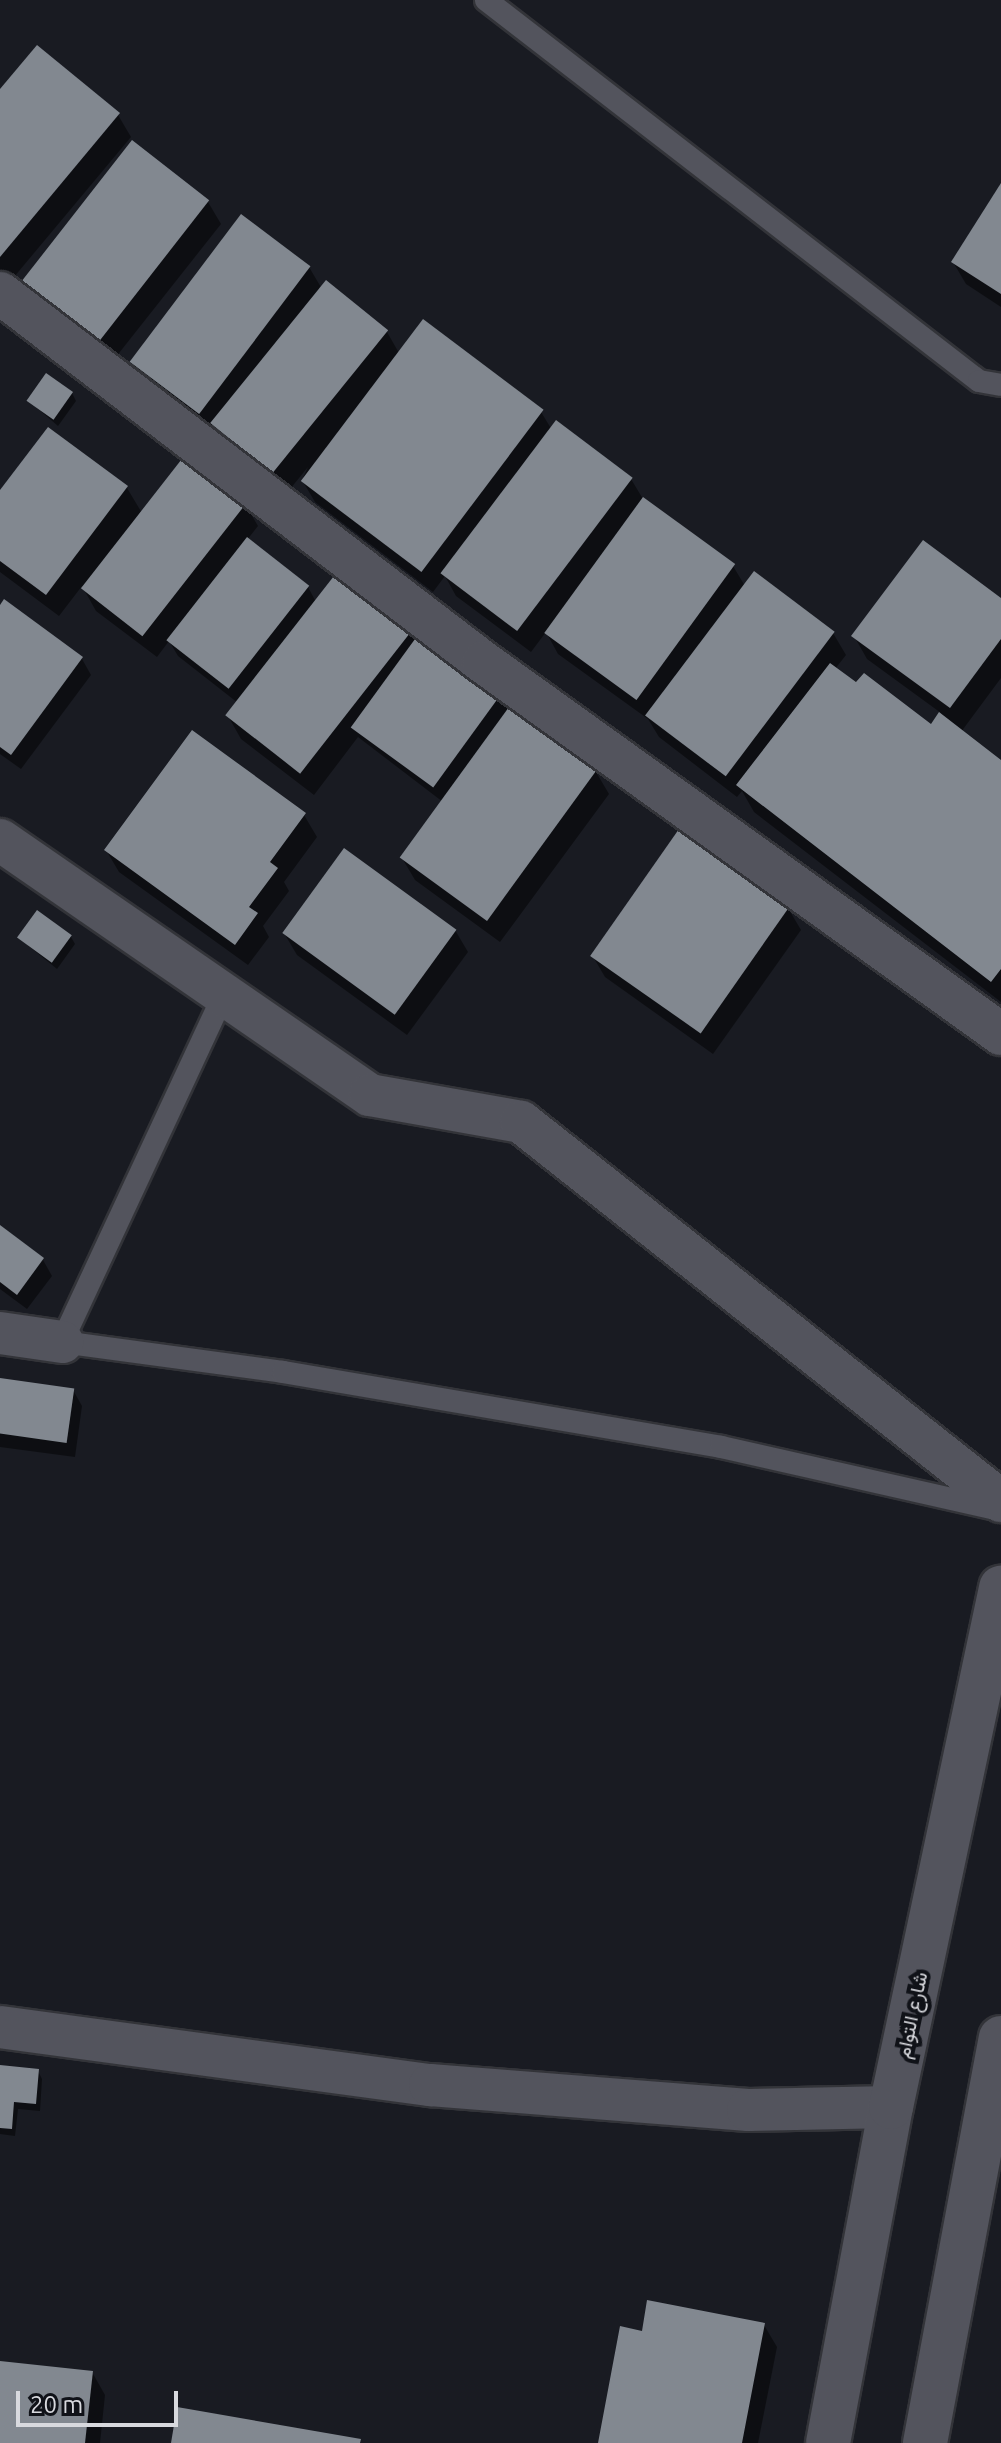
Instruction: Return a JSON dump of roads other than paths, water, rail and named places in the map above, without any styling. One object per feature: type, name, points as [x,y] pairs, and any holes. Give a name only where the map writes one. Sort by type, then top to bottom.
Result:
[{"type":"main road","name":"شارع التوام","points":[[828,2443],[891,2107],[1001,1588]]},
{"type":"main road","points":[[925,2443],[1001,2038]]},
{"type":"street","points":[[0,293],[483,662],[1001,1034]]},
{"type":"street","points":[[0,840],[370,1095],[521,1122],[1001,1501]]},
{"type":"street","points":[[0,1333],[62,1342]]},
{"type":"street","points":[[0,2027],[430,2085],[748,2110],[891,2107]]},
{"type":"lane","points":[[486,0],[979,381],[1001,385]]},
{"type":"lane","points":[[224,994],[62,1342],[283,1372],[721,1447],[1001,1510]]}]
